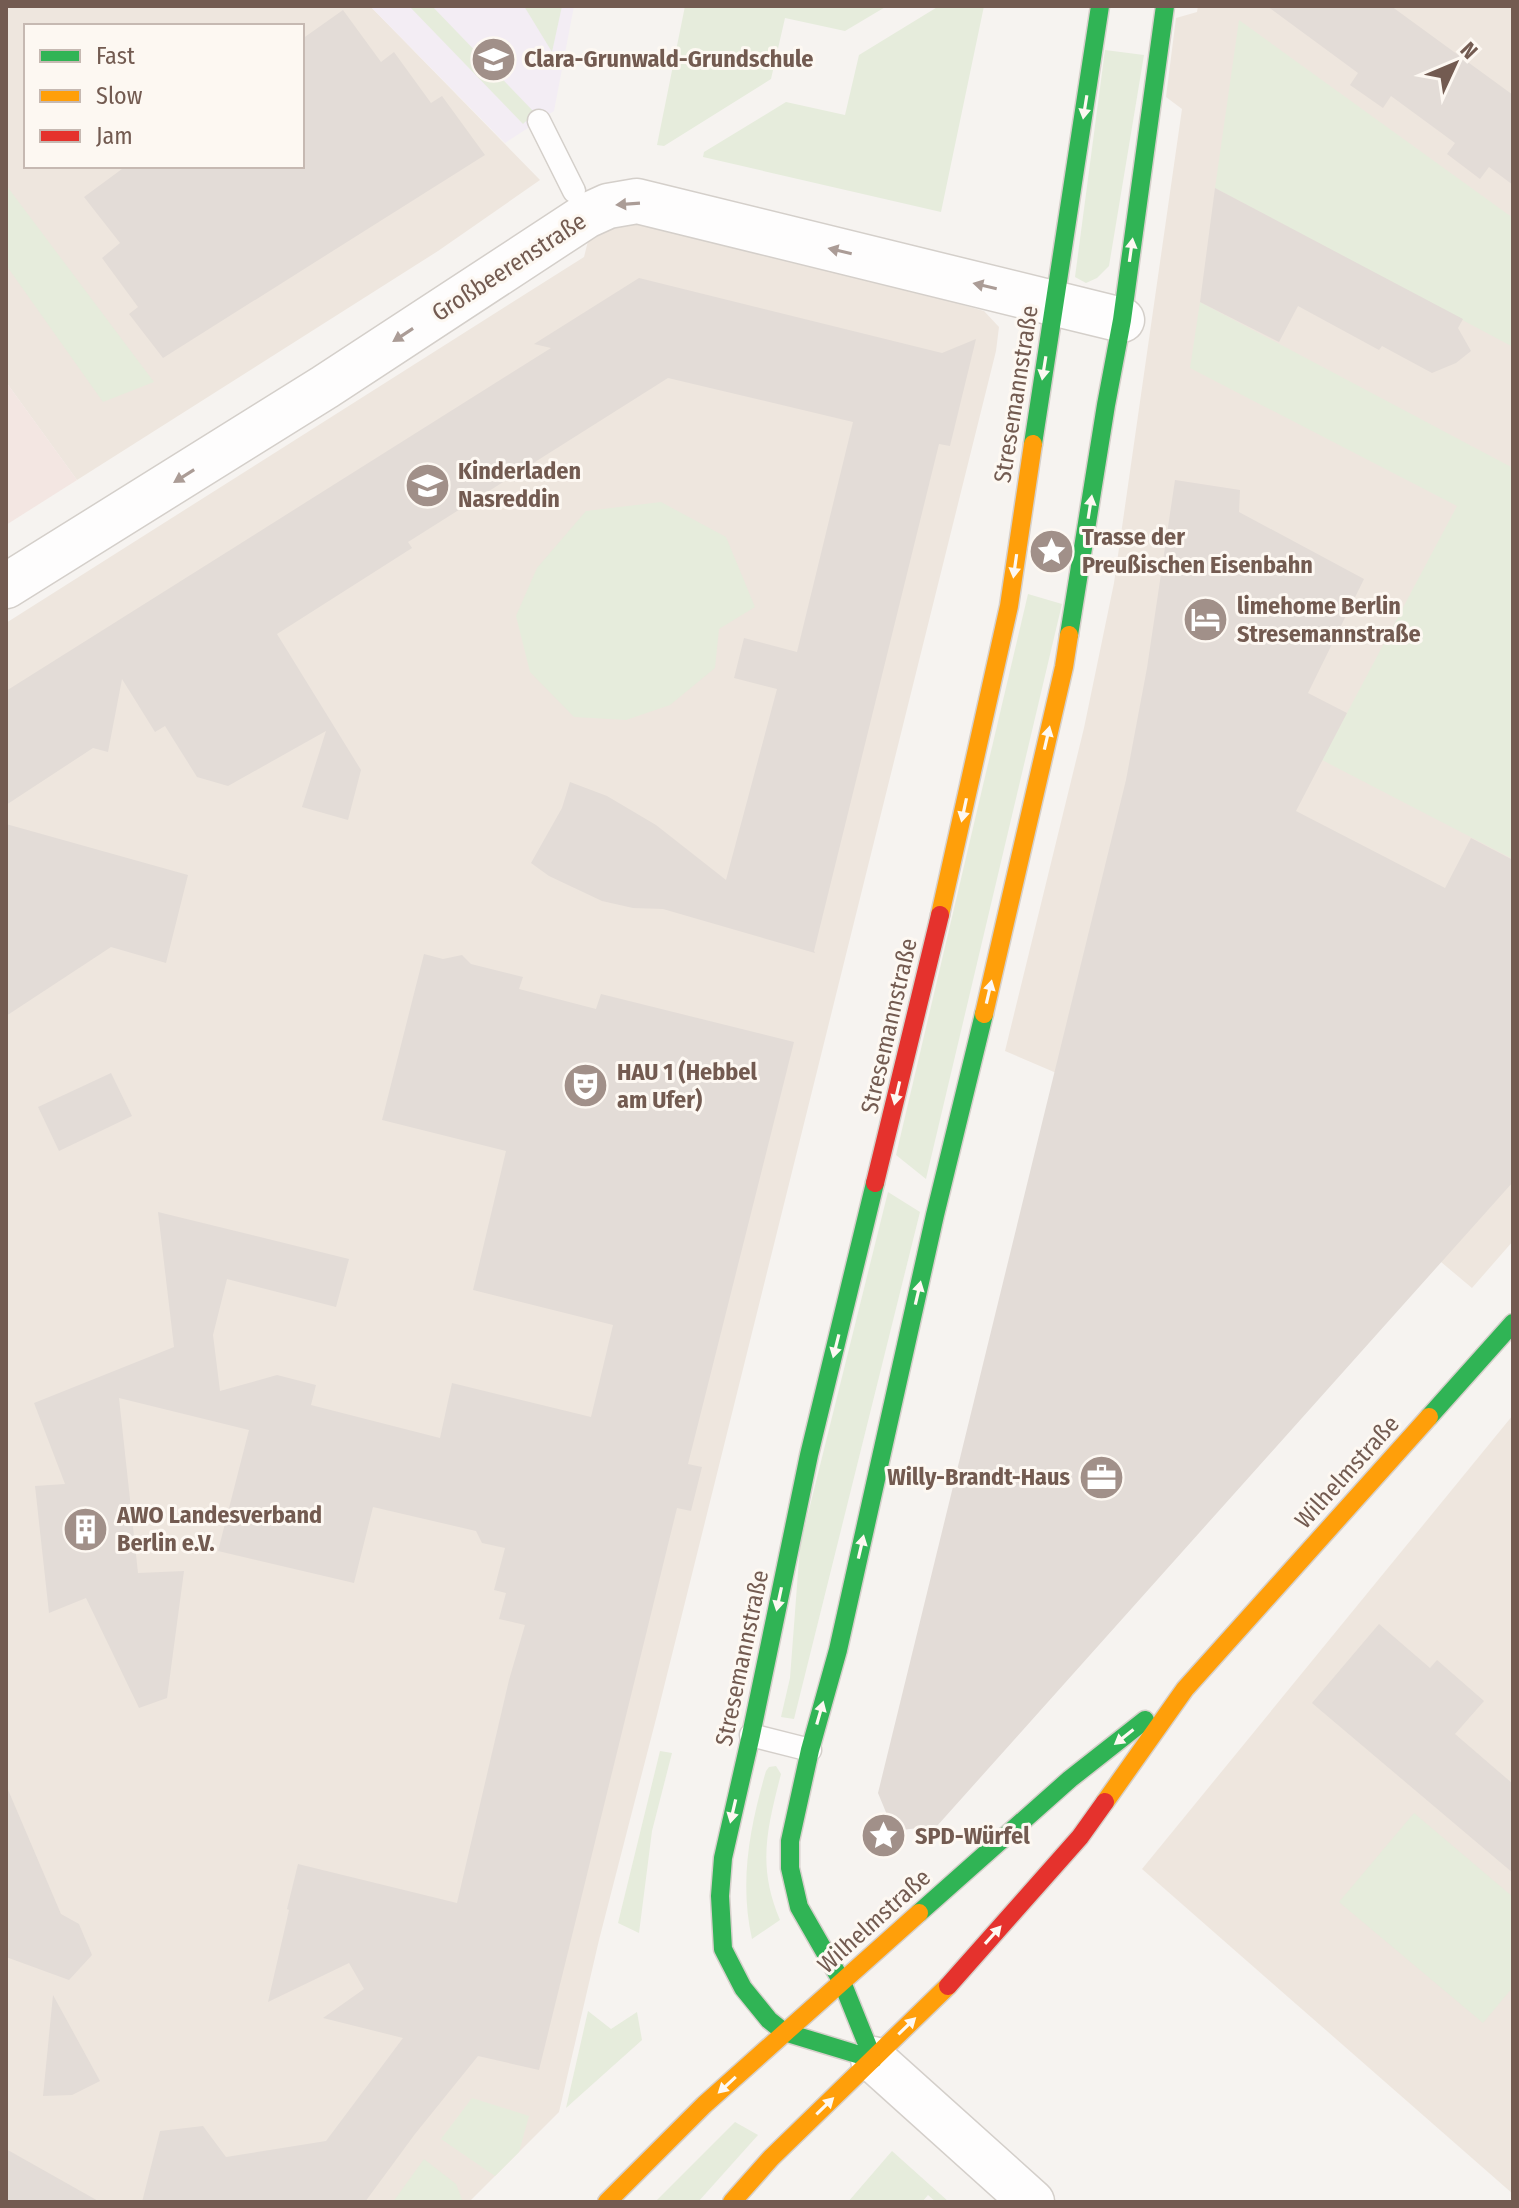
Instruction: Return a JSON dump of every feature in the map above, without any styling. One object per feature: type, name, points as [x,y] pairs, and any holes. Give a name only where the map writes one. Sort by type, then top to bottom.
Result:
[{"type":"main road","name":"Stresemannstraße","points":[[784,2032],[769,2020],[743,1988],[729,1963],[721,1937],[723,1858],[809,1455],[955,853],[1009,606],[1100,6]]},
{"type":"main road","points":[[873,2059],[842,1982],[799,1907],[790,1868],[790,1841],[810,1750],[838,1650],[935,1215],[1064,667],[1122,320],[1165,6]]},
{"type":"main road","name":"Wilhelmstraße","points":[[732,2202],[771,2158],[941,1994],[1080,1837],[1185,1689],[1513,1323]]},
{"type":"main road","name":"Wilhelmstraße","points":[[607,2202],[704,2105],[784,2032],[1070,1779],[1185,1689]]},
{"type":"main road","points":[[784,2032],[873,2059]]},
{"type":"street","name":"Großbeerenstraße","points":[[6,586],[325,387],[586,216],[608,206],[637,201],[1122,320]]},
{"type":"street","points":[[873,2059],[1032,2202]]},
{"type":"lane","points":[[539,121],[574,191]]},
{"type":"lane","points":[[751,1735],[810,1750]]},
{"type":"shaded area","points":[[6,6],[370,6],[540,180],[438,251],[77,480],[6,382]]},
{"type":"shaded area","name":"Clara-Grunwald-Grundschule","points":[[370,6],[574,6],[554,111],[505,143]]},
{"type":"shaded area","points":[[1198,6],[1513,6],[1513,1241],[1472,1288],[1441,1262],[1054,1072],[1005,1051],[1084,728],[1114,583],[1182,109],[1166,97],[1176,18],[1197,12]]},
{"type":"shaded area","points":[[632,221],[984,311],[999,327],[996,351],[599,1940],[559,2112],[469,2202],[6,2202],[6,623],[584,257],[590,233]]},
{"type":"shaded area","points":[[6,382],[77,480],[6,525]]},
{"type":"shaded area","points":[[1513,1415],[1513,2194],[1142,1869]]},
{"type":"green space","points":[[409,6],[432,6],[535,113],[523,124]]},
{"type":"green space","points":[[524,6],[562,6],[552,52]]},
{"type":"green space","points":[[685,6],[887,6],[845,31],[785,18],[771,79],[664,146],[657,145]]},
{"type":"green space","points":[[939,6],[984,6],[941,212],[703,157],[704,152],[786,102],[845,115],[859,55]]},
{"type":"green space","points":[[1239,20],[1513,218],[1513,347],[1215,188]]},
{"type":"green space","points":[[1105,50],[1144,55],[1109,266],[1097,278],[1086,283],[1075,277]]},
{"type":"green space","points":[[6,185],[154,382],[103,402],[6,265]]},
{"type":"green space","points":[[1200,302],[1513,468],[1513,859],[1322,760],[1457,506],[1190,368]]},
{"type":"green space","points":[[661,502],[726,537],[755,607],[719,629],[715,668],[670,705],[626,720],[574,717],[530,672],[516,616],[537,568],[586,511]]},
{"type":"green space","points":[[1028,594],[1062,604],[926,1179],[896,1155]]},
{"type":"green space","points":[[888,1192],[920,1212],[794,1719],[781,1717],[790,1678],[800,1546]]},
{"type":"green space","points":[[660,1751],[672,1753],[652,1831],[639,1933],[618,1923]]},
{"type":"green space","points":[[776,1766],[781,1774],[768,1830],[767,1865],[768,1882],[780,1920],[752,1939],[746,1896],[748,1854],[766,1771]]},
{"type":"green space","points":[[1414,1813],[1513,1897],[1513,1987],[1483,2023],[1339,1902]]},
{"type":"green space","points":[[588,2011],[611,2029],[637,2012],[642,2040],[566,2108]]},
{"type":"green space","points":[[472,2098],[529,2116],[519,2152],[495,2176],[441,2139]]},
{"type":"green space","points":[[735,2122],[758,2135],[698,2202],[655,2202]]},
{"type":"green space","points":[[892,2151],[949,2202],[936,2202],[928,2195],[922,2202],[848,2202]]},
{"type":"green space","points":[[424,2159],[456,2184],[463,2202],[393,2202]]},
{"type":"building","points":[[1267,6],[1391,6],[1513,95],[1513,185],[1489,167],[1480,179],[1447,154],[1455,143],[1391,96],[1383,108],[1350,85],[1358,73]]},
{"type":"building","points":[[343,10],[381,62],[394,52],[431,103],[442,96],[485,155],[163,358],[129,314],[138,307],[102,258],[120,243],[84,197],[123,168],[304,168],[304,38]]},
{"type":"building","points":[[1215,188],[1463,319],[1458,328],[1471,351],[1456,363],[1432,373],[1382,346],[1379,350],[1298,306],[1279,342],[1200,302]]},
{"type":"building","points":[[639,278],[942,353],[976,339],[950,446],[939,444],[815,953],[663,909],[633,908],[602,901],[549,876],[531,863],[562,808],[570,782],[607,796],[656,825],[726,880],[777,689],[734,678],[744,638],[797,652],[853,422],[668,378],[408,542],[412,548],[277,634],[361,770],[348,820],[302,807],[326,731],[228,786],[197,777],[165,726],[155,732],[122,679],[108,752],[93,748],[6,805],[6,691],[551,348],[534,344]]},
{"type":"building","points":[[1175,480],[1240,490],[1239,512],[1364,579],[1308,693],[1347,713],[1296,811],[1445,888],[1471,838],[1513,860],[1513,1182],[937,1826],[901,1830],[890,1822],[878,1793],[1126,780],[1147,668]]},
{"type":"building","points":[[6,824],[188,875],[166,963],[111,947],[6,1016]]},
{"type":"building","points":[[424,954],[443,959],[462,955],[471,964],[523,977],[519,989],[596,1009],[601,994],[794,1042],[688,1464],[702,1467],[691,1511],[677,1508],[539,2070],[478,2056],[365,2202],[142,2202],[160,2131],[203,2126],[226,2157],[326,2141],[403,2038],[323,2018],[364,1989],[349,1963],[268,2002],[298,1864],[457,1903],[509,1680],[525,1625],[499,1619],[506,1593],[494,1590],[505,1548],[482,1543],[476,1531],[373,1507],[354,1583],[218,1551],[249,1430],[119,1398],[138,1573],[184,1571],[167,1698],[139,1708],[86,1598],[49,1613],[35,1486],[65,1484],[34,1403],[174,1347],[158,1212],[349,1259],[336,1307],[227,1279],[213,1335],[220,1391],[277,1375],[316,1385],[311,1405],[440,1438],[452,1383],[591,1417],[613,1325],[473,1290],[506,1151],[382,1120]]},
{"type":"building","points":[[111,1073],[132,1116],[59,1151],[38,1107]]},
{"type":"building","points":[[1379,1624],[1430,1668],[1437,1660],[1484,1701],[1455,1734],[1513,1784],[1513,1873],[1312,1703]]},
{"type":"building","points":[[6,1785],[61,1914],[79,1924],[92,1955],[69,1980],[6,1957]]},
{"type":"building","points":[[53,1995],[100,2081],[72,2095],[43,2096]]},
{"type":"building","points":[[6,2149],[100,2202],[6,2202]]},
{"type":"traffic: fast","points":[[1033,444],[1100,6]]},
{"type":"traffic: fast","points":[[1069,635],[1122,320],[1165,6]]},
{"type":"traffic: fast","points":[[873,2059],[842,1982],[799,1907],[790,1868],[790,1841],[810,1750],[838,1650],[935,1215],[984,1014]]},
{"type":"traffic: fast","points":[[873,2059],[784,2032],[769,2020],[743,1988],[723,1949],[720,1896],[723,1858],[809,1455],[875,1183]]},
{"type":"traffic: fast","points":[[1429,1417],[1513,1323]]},
{"type":"traffic: fast","points":[[919,1913],[1070,1779],[1145,1720]]},
{"type":"traffic: slow","points":[[940,915],[1009,606],[1033,444]]},
{"type":"traffic: slow","points":[[984,1014],[1069,635]]},
{"type":"traffic: slow","points":[[1105,1802],[1185,1689],[1429,1417]]},
{"type":"traffic: slow","points":[[607,2202],[704,2105],[919,1913]]},
{"type":"traffic: slow","points":[[732,2202],[771,2158],[948,1986]]},
{"type":"traffic: jam","points":[[875,1183],[940,915]]},
{"type":"traffic: jam","points":[[948,1986],[1080,1837],[1105,1802]]},
{"type":"place","name":"Clara-Grunwald-Grundschule","points":[[493,59]]},
{"type":"place","name":"Kinderladen Nasreddin","points":[[427,485]]},
{"type":"place","name":"Trasse der Preußischen Eisenbahn","points":[[1051,551]]},
{"type":"place","name":"limehome Berlin Stresemannstraße","points":[[1206,620]]},
{"type":"place","name":"HAU 1 (Hebbel am Ufer)","points":[[586,1086]]},
{"type":"place","name":"Willy-Brandt-Haus","points":[[1101,1477]]},
{"type":"place","name":"AWO Landesverband Berlin e.V.","points":[[86,1529]]},
{"type":"place","name":"SPD-Würfel","points":[[884,1836]]}]
